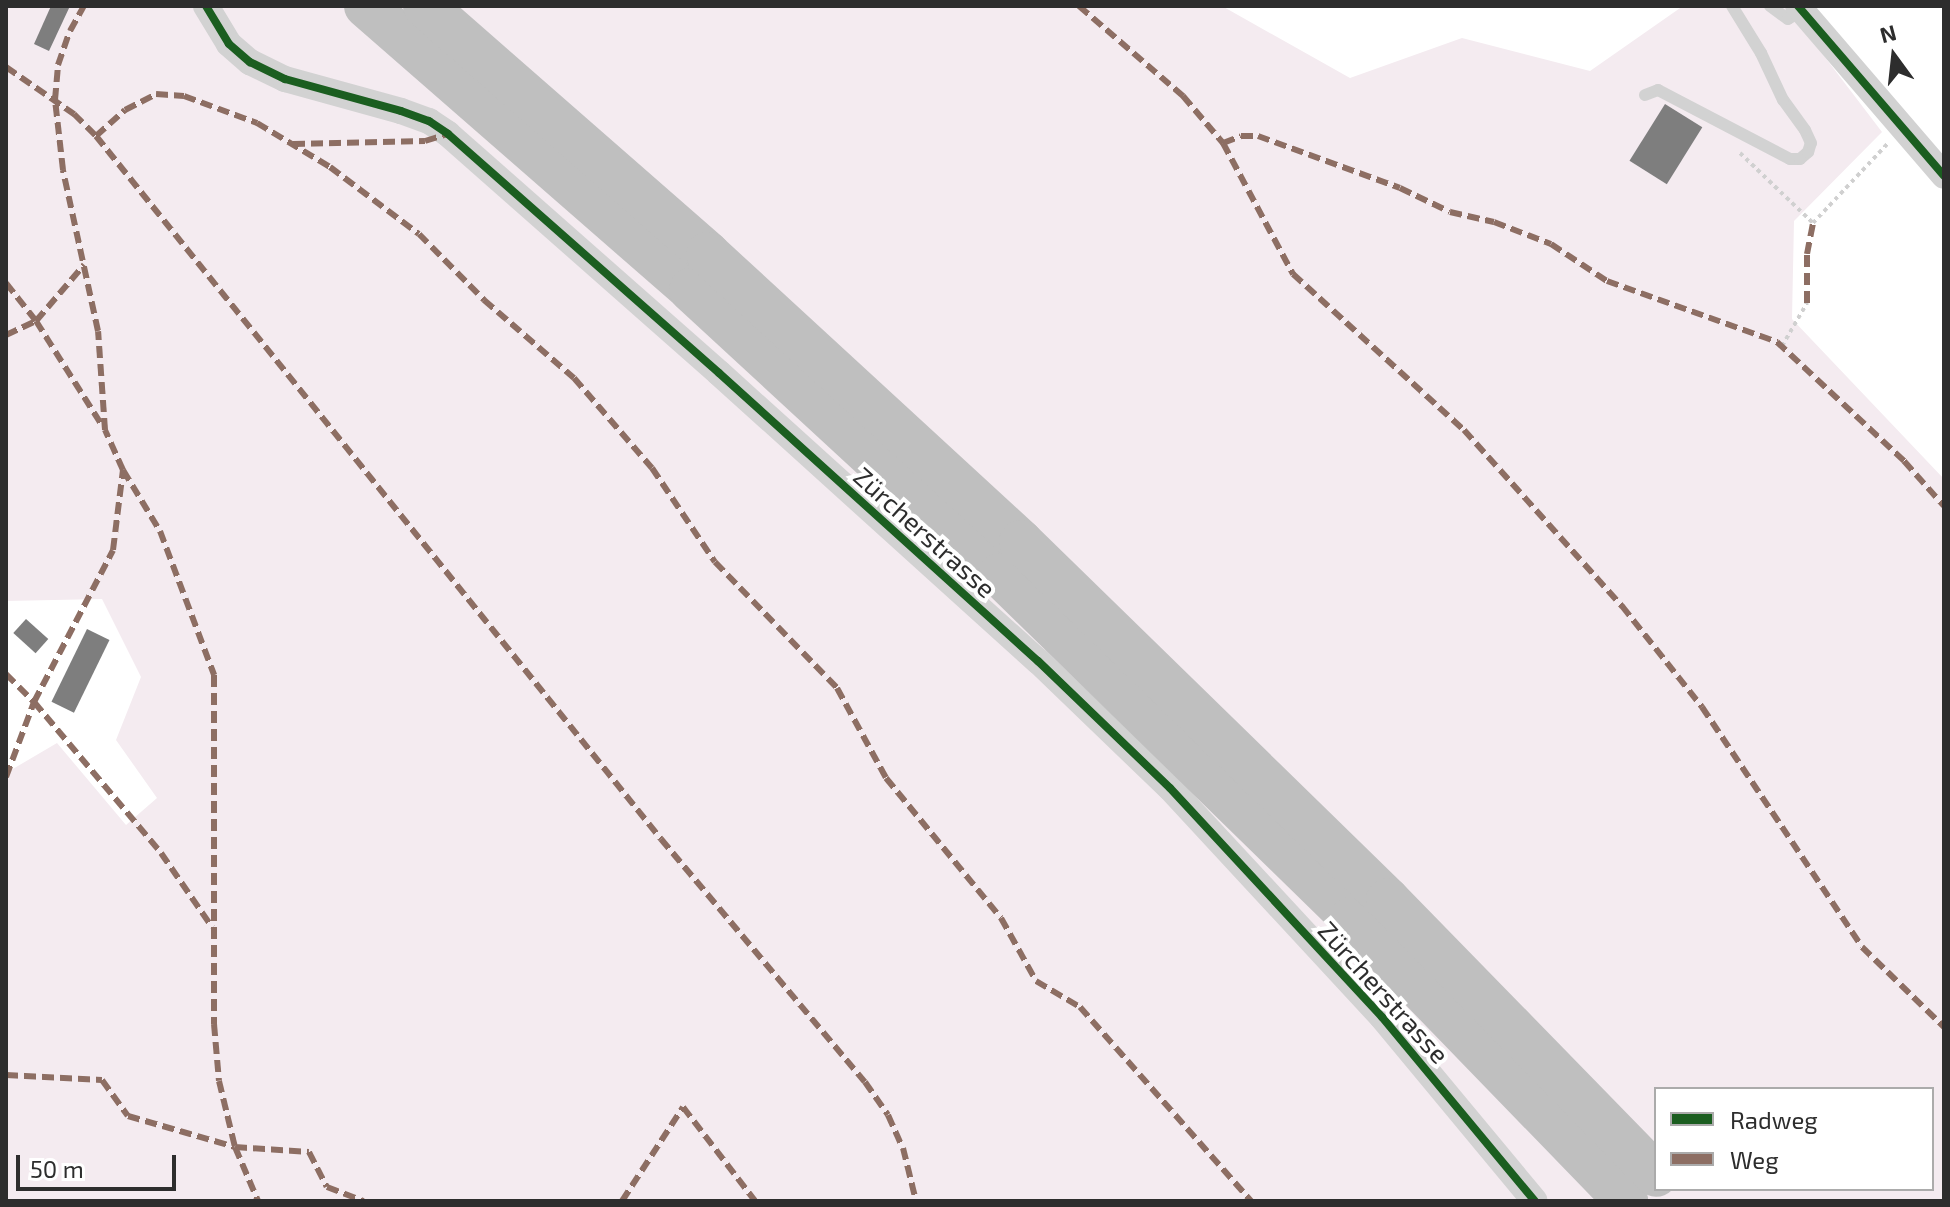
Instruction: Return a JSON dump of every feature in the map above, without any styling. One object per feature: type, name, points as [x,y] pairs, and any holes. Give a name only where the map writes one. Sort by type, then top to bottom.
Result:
[{"type":"highway","points":[[366,6],[680,280],[1000,575],[1352,918],[1626,1201]]},
{"type":"highway","points":[[425,6],[708,254],[1032,553],[1378,889],[1654,1173]]},
{"type":"street","name":"Zürcherstrasse","points":[[206,6],[229,44],[250,62],[285,79],[429,121],[448,134],[802,447],[1038,661],[1170,788],[1382,1017],[1535,1201]]},
{"type":"street","points":[[1799,8],[1900,130],[1944,176]]},
{"type":"lane","points":[[1645,95],[1658,90],[1790,159],[1800,159],[1808,152],[1811,143],[1805,130],[1783,100],[1761,53],[1732,6]]},
{"type":"lane","points":[[1770,6],[1788,19],[1799,8]]},
{"type":"path","points":[[1733,146],[1813,223],[1900,130]]},
{"type":"path","points":[[1782,346],[1807,310],[1807,303]]},
{"type":"shaded area","points":[[6,6],[1222,6],[1350,78],[1462,38],[1590,71],[1683,6],[1786,6],[1882,132],[1794,221],[1792,319],[1944,479],[1944,1201],[6,1201],[6,773],[57,743],[126,825],[157,798],[116,740],[141,677],[102,599],[6,601]]},
{"type":"building","points":[[51,6],[70,6],[49,51],[34,44]]},
{"type":"building","points":[[1665,104],[1702,127],[1667,184],[1629,161]]},
{"type":"building","points":[[26,619],[48,639],[36,653],[13,633]]},
{"type":"building","points":[[87,629],[109,640],[74,713],[51,702]]},
{"type":"marked path","points":[[6,777],[34,702],[113,550],[123,470],[105,430],[98,331],[63,170],[55,100],[58,65],[70,31],[84,6]]},
{"type":"marked path","points":[[1079,6],[1183,96],[1223,143],[1293,274],[1464,430],[1622,606],[1702,707],[1862,947],[1944,1027]]},
{"type":"marked path","points":[[6,67],[74,114],[96,136],[661,839],[865,1082],[888,1115],[903,1148],[916,1201]]},
{"type":"marked path","points":[[96,136],[125,110],[156,94],[184,96],[257,123],[330,167],[419,234],[484,300],[574,378],[652,468],[715,562],[837,688],[886,778],[1001,918],[1036,981],[1080,1007],[1251,1201]]},
{"type":"marked path","points":[[293,144],[425,141],[448,134]]},
{"type":"marked path","points":[[1223,143],[1241,136],[1258,136],[1400,188],[1450,212],[1494,222],[1551,244],[1607,281],[1777,342],[1904,461],[1944,506]]},
{"type":"marked path","points":[[1807,303],[1807,254],[1813,223]]},
{"type":"marked path","points":[[6,335],[36,321],[84,265]]},
{"type":"marked path","points":[[6,283],[36,321],[103,427]]},
{"type":"marked path","points":[[123,470],[160,531],[214,675],[214,1024],[219,1081],[235,1147],[258,1201]]},
{"type":"marked path","points":[[6,674],[34,702],[161,853],[212,927]]},
{"type":"marked path","points":[[6,1075],[102,1080],[128,1116],[235,1147],[309,1152],[327,1187],[363,1201]]},
{"type":"marked path","points":[[622,1201],[683,1107],[755,1201]]},
{"type":"cycle path","points":[[206,6],[229,44],[250,62],[285,79],[429,121],[448,134],[719,373],[1038,661],[1170,788],[1382,1017],[1535,1201]]},
{"type":"cycle path","points":[[1798,6],[1944,176]]}]
